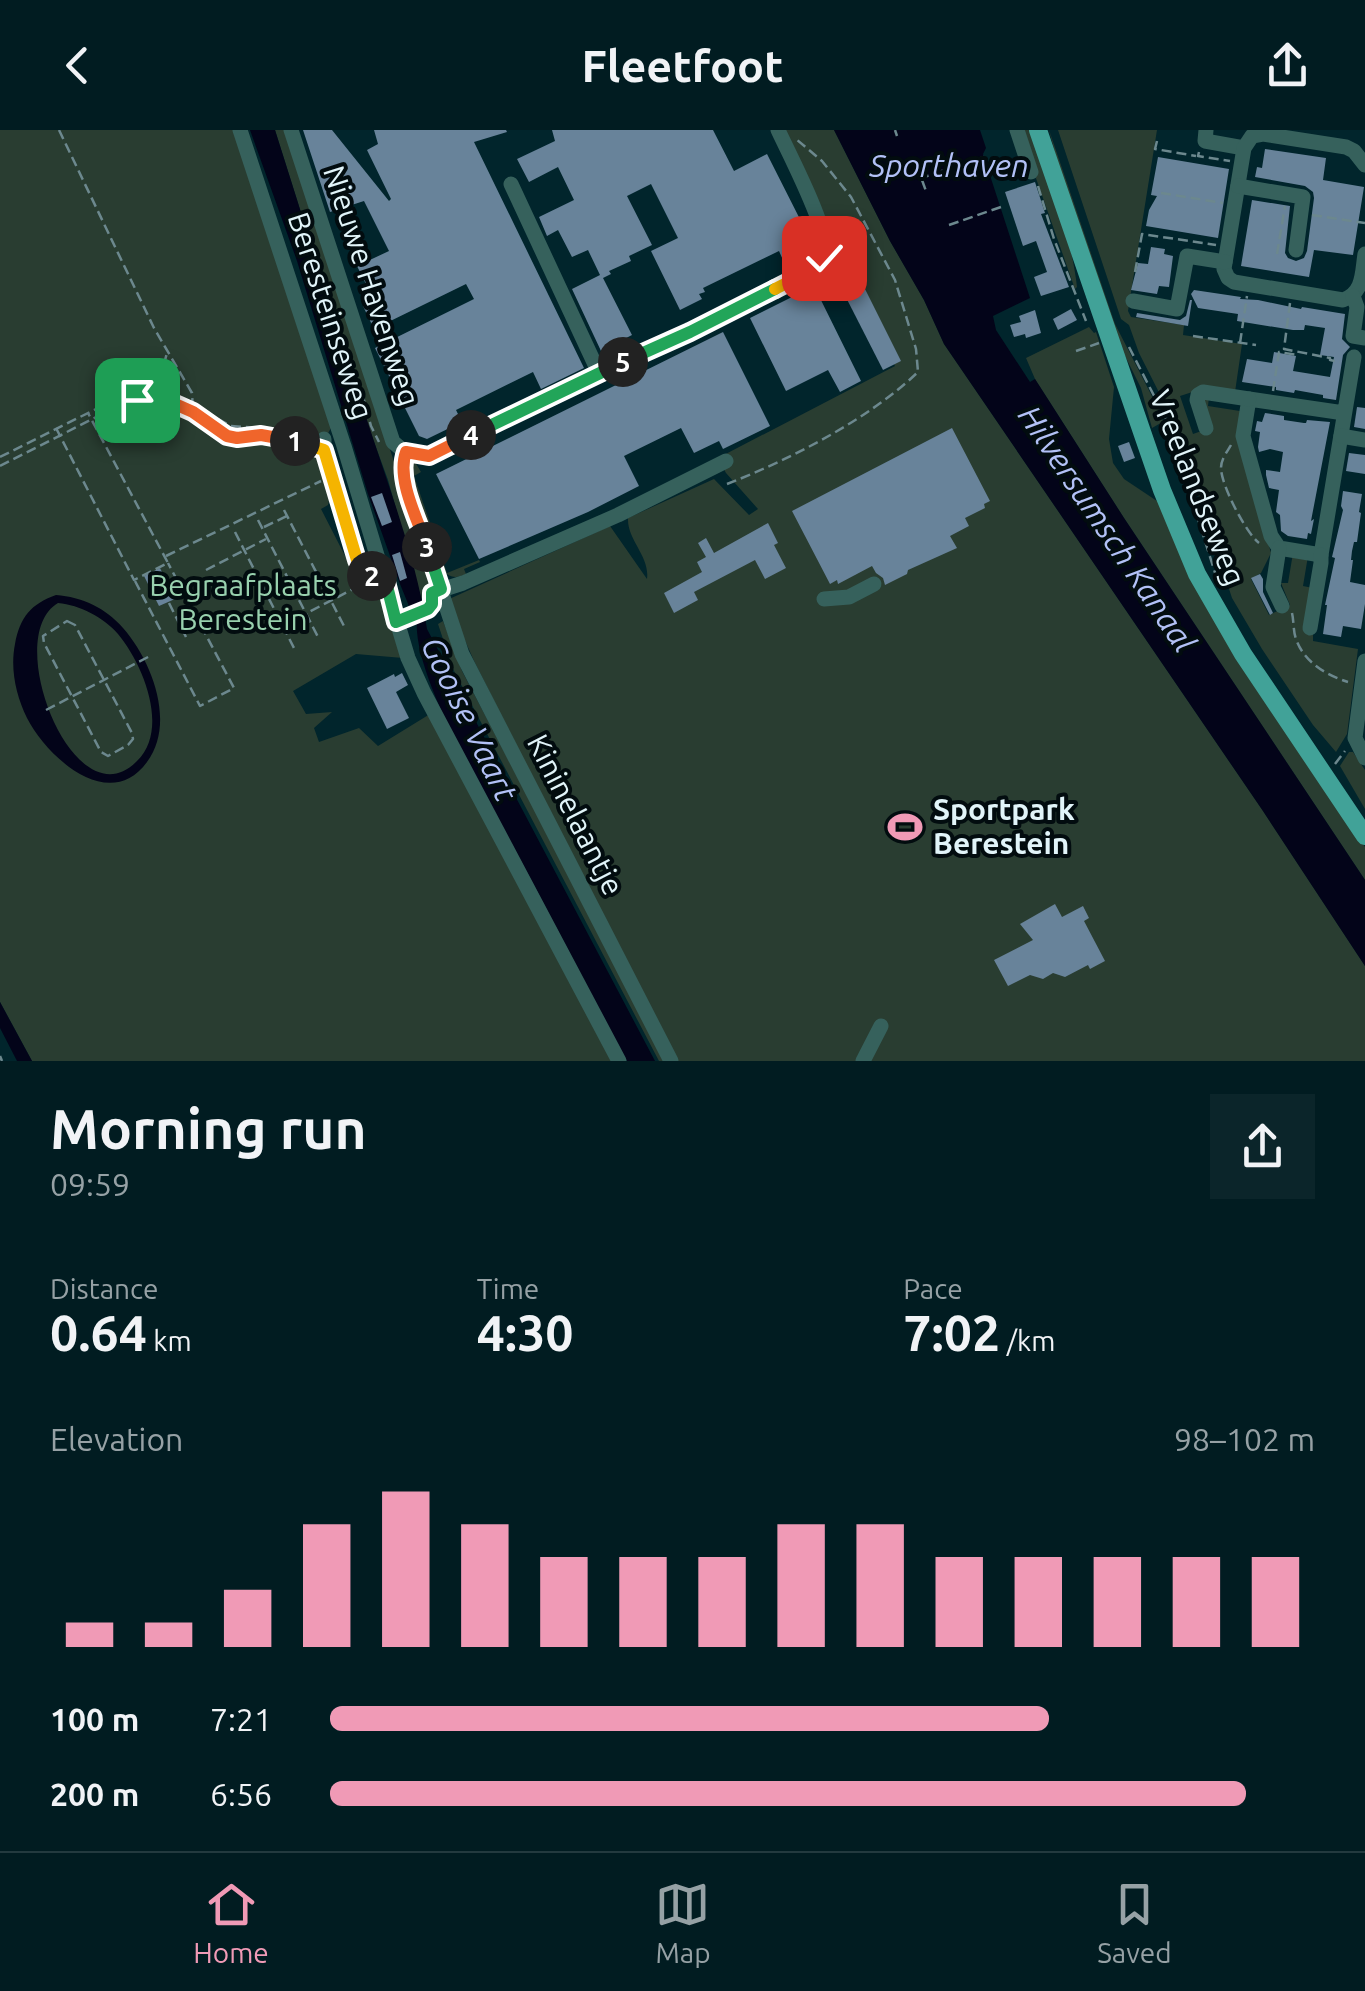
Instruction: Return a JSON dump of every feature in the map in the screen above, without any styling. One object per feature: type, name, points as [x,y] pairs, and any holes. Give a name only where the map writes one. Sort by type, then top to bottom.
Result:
[{"type":"main road","name":"Vreelandseweg","points":[[1038,130],[1162,490],[1197,574],[1252,668],[1365,836]]},
{"type":"street","name":"Beresteinseweg","points":[[240,130],[384,574],[404,619],[408,658],[619,1061]]},
{"type":"street","name":"Nieuwe Havenweg","points":[[290,130],[393,442],[406,452],[429,456],[814,269],[824,258],[826,243],[779,132]]},
{"type":"street","points":[[1016,130],[1031,172]]},
{"type":"street","points":[[1206,130],[1205,141],[1244,148]]},
{"type":"street","points":[[1355,301],[1234,282],[1224,269],[1244,148],[1252,136],[1263,134],[1348,147],[1365,165]]},
{"type":"street","points":[[511,184],[599,373]]},
{"type":"street","points":[[1238,186],[1304,197],[1296,250]]},
{"type":"street","points":[[1360,332],[1355,301],[1365,254]]},
{"type":"street","points":[[1133,301],[1178,309],[1187,256],[1226,255]]},
{"type":"street","points":[[1310,628],[1353,360]]},
{"type":"street","points":[[1206,428],[1197,400],[1203,392],[1344,414]]},
{"type":"street","points":[[1250,399],[1243,436],[1271,536],[1279,550],[1273,587],[1285,605]]},
{"type":"street","points":[[1340,436],[1365,440]]},
{"type":"street","points":[[344,446],[324,445],[332,478],[363,573],[384,574]]},
{"type":"street","name":"Nieuwe Havenweg","points":[[406,452],[402,473],[433,599]]},
{"type":"street","points":[[404,619],[463,583],[618,515],[726,460]]},
{"type":"street","points":[[1279,550],[1321,555]]},
{"type":"street","points":[[824,598],[848,597],[874,584]]},
{"type":"street","name":"Kininelaantje","points":[[433,599],[671,1061]]},
{"type":"street","points":[[1365,661],[1355,738],[1365,758]]},
{"type":"street","points":[[863,1061],[881,1026]]},
{"type":"path","points":[[59,130],[167,352],[192,393],[193,412]]},
{"type":"path","points":[[895,130],[897,136]]},
{"type":"path","points":[[727,484],[772,466],[864,414],[918,372],[916,350],[895,280],[851,196],[822,161],[798,140],[779,132]]},
{"type":"path","points":[[1156,141],[1155,149],[1198,156]]},
{"type":"path","points":[[921,178],[984,157]]},
{"type":"path","points":[[915,162],[927,194]]},
{"type":"path","points":[[1031,172],[1086,321]]},
{"type":"path","points":[[1161,193],[1235,205]]},
{"type":"path","points":[[1277,254],[1287,194]]},
{"type":"path","points":[[949,225],[1000,207]]},
{"type":"path","points":[[1301,213],[1365,223]]},
{"type":"path","points":[[1136,272],[1142,234],[1226,255]]},
{"type":"path","points":[[1240,342],[1249,285]]},
{"type":"path","points":[[1292,292],[1284,349],[1353,360]]},
{"type":"path","points":[[1193,336],[1256,345]]},
{"type":"path","points":[[1076,352],[1090,346]]},
{"type":"path","name":"Vreelandseweg","points":[[1130,350],[1168,423],[1216,574]]},
{"type":"path","points":[[0,457],[162,371],[167,352]]},
{"type":"path","points":[[1271,402],[1279,352],[1298,355]]},
{"type":"path","points":[[124,394],[166,392],[231,426],[290,430],[324,445]]},
{"type":"path","points":[[0,466],[137,400],[175,404],[227,436],[261,435],[324,445]]},
{"type":"path","points":[[56,428],[200,706],[234,688],[88,412]]},
{"type":"path","points":[[1243,436],[1236,437],[1222,461],[1222,473],[1252,538],[1266,549],[1279,550]]},
{"type":"path","points":[[164,556],[332,478]]},
{"type":"path","points":[[284,510],[344,626]]},
{"type":"path","points":[[262,528],[287,516]]},
{"type":"path","points":[[258,520],[319,638]]},
{"type":"path","points":[[234,532],[296,652]]},
{"type":"path","points":[[206,570],[268,538]]},
{"type":"path","points":[[134,580],[168,563]]},
{"type":"path","points":[[282,626],[355,588]]},
{"type":"path","points":[[169,603],[186,637]]},
{"type":"path","points":[[1285,605],[1294,620],[1297,642],[1310,660],[1330,676],[1362,685]]},
{"type":"path","points":[[67,620],[75,625],[105,679],[133,739],[108,756],[101,752],[72,696],[43,636],[67,620]]},
{"type":"path","points":[[46,710],[150,656]]},
{"type":"path","points":[[1329,755],[1335,764],[1355,738]]},
{"type":"green space","name":"Begraafplaats Berestein","points":[[0,130],[235,130],[333,424],[323,443],[334,480],[328,505],[321,509],[361,587],[377,583],[383,586],[403,658],[356,654],[293,691],[306,714],[332,712],[314,728],[319,742],[359,728],[378,746],[430,714],[612,1061],[32,1061],[0,1002]]},
{"type":"green space","points":[[275,130],[284,130],[425,555],[430,584],[424,608],[388,480]]},
{"type":"green space","name":"Sportpark Berestein","points":[[785,130],[834,130],[944,344],[1365,966],[1365,1061],[675,1061],[447,600],[610,526],[647,579],[628,518],[714,479],[749,515],[758,509],[718,458],[895,366],[843,259],[833,247],[830,229]]},
{"type":"green space","points":[[1019,130],[1032,130],[1065,227],[1075,289]]},
{"type":"green space","points":[[1049,130],[1115,324],[1167,432],[1159,424],[1152,428],[1141,388],[1116,338]]},
{"type":"green space","points":[[1058,130],[1157,130],[1128,311],[1131,317],[1184,325],[1183,335],[1242,344],[1235,392],[1205,388],[1180,396],[1193,434],[1210,428],[1203,401],[1209,397],[1208,406],[1240,411],[1239,438],[1271,553],[1261,573],[1251,579],[1269,615],[1290,605],[1281,583],[1288,583],[1293,553],[1308,556],[1303,586],[1313,588],[1313,641],[1358,649],[1347,734],[1336,752],[1313,725],[1232,598],[1174,422],[1129,325],[1121,319]]},
{"type":"green space","points":[[1089,327],[1096,332],[1114,387],[1109,439],[1113,463],[1124,479],[1163,505],[1245,669],[1365,847],[1365,880],[1035,379],[1026,358]]},
{"type":"green space","points":[[412,461],[421,472],[414,476],[447,573],[480,562],[464,569],[466,574],[453,577],[442,570],[410,477]]},
{"type":"green space","points":[[443,621],[462,671],[666,1061],[659,1061],[453,669],[438,624]]},
{"type":"green space","points":[[1349,752],[1365,770],[1365,809],[1340,766]]},
{"type":"water","name":"Gooise Vaart","points":[[250,130],[275,130],[402,525],[427,629],[655,1061],[627,1061],[441,710],[427,675],[417,618],[400,584],[368,494],[297,261]]},
{"type":"water","points":[[834,130],[980,130],[986,148],[983,154],[1030,298],[993,316],[996,330],[1030,382],[1035,379],[1365,880],[1365,966],[944,344]]},
{"type":"water","points":[[66,596],[101,609],[123,628],[143,657],[157,693],[160,729],[147,762],[132,777],[115,783],[80,774],[49,749],[27,718],[15,682],[15,644],[28,613],[47,599]],"holes":[[[58,603],[98,617],[118,634],[136,662],[149,697],[152,715],[147,748],[137,761],[113,774],[90,768],[69,748],[52,719],[41,685],[37,651],[42,622]]]},
{"type":"water","points":[[0,1002],[32,1061],[17,1061],[0,1028]]},
{"type":"building","points":[[303,130],[332,130],[389,201],[367,150],[378,144],[374,130],[506,130],[474,142],[584,368],[541,389],[533,372],[456,410],[462,422],[427,439],[419,436],[375,348],[474,299],[466,284],[374,329],[363,306],[373,298],[357,266],[389,251],[364,201],[330,212]]},
{"type":"building","points":[[552,130],[713,130],[734,171],[767,154],[810,239],[791,248],[794,255],[783,260],[779,251],[703,288],[705,292],[699,294],[702,299],[680,310],[651,251],[678,238],[651,184],[627,196],[652,245],[629,256],[631,261],[603,278],[632,335],[601,351],[572,289],[600,275],[588,250],[572,257],[558,230],[547,236],[539,217],[574,200],[558,167],[529,182],[517,159],[555,141]]},
{"type":"building","points":[[1265,149],[1326,158],[1323,180],[1364,187],[1353,255],[1314,250],[1309,277],[1241,266],[1252,200],[1290,206],[1285,253],[1296,261],[1304,258],[1307,251],[1313,192],[1305,186],[1255,177],[1257,167],[1262,168]]},
{"type":"building","points":[[1158,157],[1229,169],[1218,238],[1146,226],[1157,196],[1151,195]]},
{"type":"building","points":[[1035,182],[1045,213],[1041,214],[1069,287],[1041,296],[1034,277],[1047,272],[1036,241],[1023,246],[1005,192]]},
{"type":"building","points":[[1151,247],[1165,249],[1164,254],[1173,256],[1169,287],[1159,286],[1157,294],[1131,290],[1138,263],[1148,264]]},
{"type":"building","points":[[850,259],[901,361],[883,370],[831,268]]},
{"type":"building","points":[[814,286],[861,381],[840,392],[828,370],[786,391],[750,318]]},
{"type":"building","points":[[1194,290],[1345,314],[1342,339],[1350,347],[1343,355],[1336,400],[1242,382],[1247,359],[1272,363],[1274,352],[1296,356],[1293,371],[1330,377],[1334,357],[1320,355],[1325,328],[1305,325],[1304,330],[1293,330],[1237,321],[1238,314],[1198,308],[1191,294]]},
{"type":"building","points":[[1190,300],[1188,326],[1136,317],[1137,313],[1180,320],[1186,316]]},
{"type":"building","points":[[1071,309],[1077,320],[1058,330],[1053,319]]},
{"type":"building","points":[[1035,310],[1041,333],[1014,337],[1010,325],[1021,322],[1019,316]]},
{"type":"building","points":[[723,332],[770,426],[723,449],[719,441],[694,453],[681,428],[624,456],[639,486],[479,559],[436,474]]},
{"type":"building","points":[[1357,407],[1365,408],[1365,429],[1354,427]]},
{"type":"building","points":[[1265,413],[1304,423],[1330,422],[1311,521],[1314,519],[1307,539],[1281,531],[1280,515],[1276,512],[1279,490],[1269,488],[1266,470],[1280,472],[1283,452],[1259,452],[1260,432],[1255,431],[1257,421],[1262,422]]},
{"type":"building","points":[[952,428],[990,501],[965,518],[969,526],[950,536],[957,548],[885,585],[872,566],[838,584],[837,580],[830,584],[792,511]]},
{"type":"building","points":[[1129,442],[1135,458],[1124,462],[1118,446]]},
{"type":"building","points":[[1349,453],[1365,455],[1365,474],[1346,471]]},
{"type":"building","points":[[1343,491],[1362,494],[1350,582],[1365,585],[1365,604],[1361,629],[1343,626],[1341,637],[1323,634]]},
{"type":"building","points":[[382,493],[392,522],[382,526],[371,497]]},
{"type":"building","points":[[768,523],[786,568],[765,579],[755,560],[694,592],[698,600],[674,613],[664,593],[702,572],[697,562],[706,557],[698,543],[706,538],[714,553]]},
{"type":"building","points":[[400,552],[407,578],[400,581],[392,555]]},
{"type":"building","points":[[160,568],[175,599],[159,606],[144,576]]},
{"type":"building","points":[[1260,574],[1273,613],[1270,615],[1251,578]]},
{"type":"building","points":[[402,673],[408,685],[396,692],[409,718],[387,729],[367,688]]},
{"type":"building","points":[[1055,904],[1062,917],[1083,906],[1089,918],[1084,921],[1105,961],[1065,977],[1053,973],[1043,979],[1030,975],[1008,986],[994,960],[1033,940],[1020,924]]},
{"type":"place","name":"Sportpark Berestein","points":[[905,827]]},
{"type":"route","points":[[137,400],[175,404],[227,436],[290,439],[324,450],[357,560],[363,573],[384,574],[396,622],[430,608],[432,593],[441,589],[402,473],[406,452],[429,456],[690,332],[814,269],[824,258]]},
{"type":"water label","name":"Sporthaven","points":[[949,166]]},
{"type":"water label","name":"Hilversumsch Kanaal","points":[[1107,529]]}]
